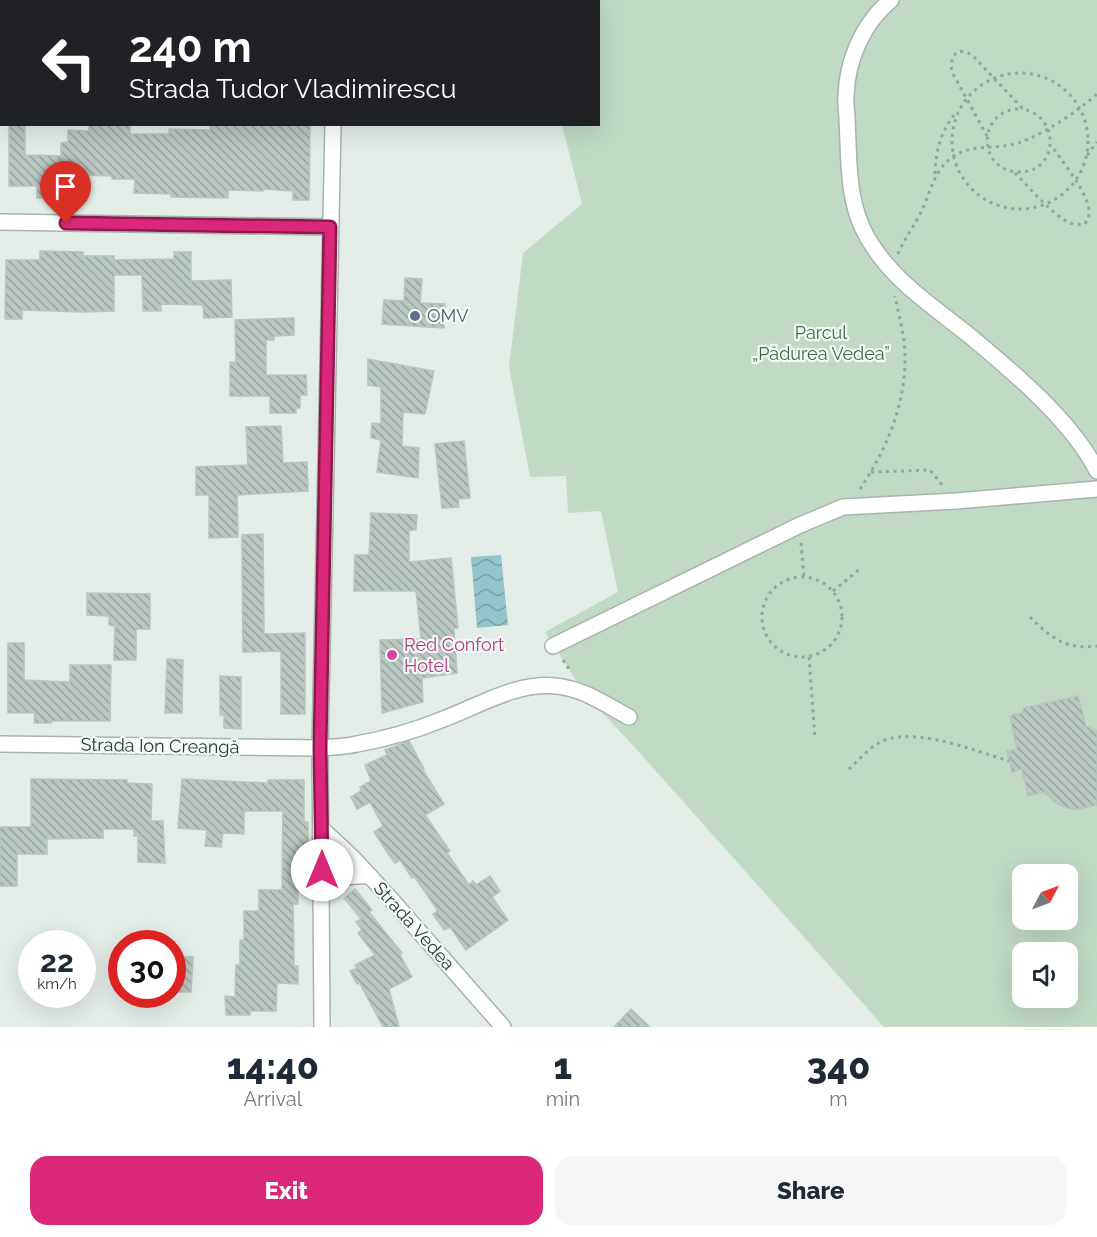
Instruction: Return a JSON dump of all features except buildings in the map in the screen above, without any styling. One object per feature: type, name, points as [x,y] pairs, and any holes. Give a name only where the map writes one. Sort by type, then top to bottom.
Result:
[{"type":"street","points":[[891,0],[873,18],[859,40],[848,72],[846,96],[852,190],[862,226],[874,249],[893,272],[920,298],[970,336],[1021,380],[1051,410],[1088,454],[1097,471]]},
{"type":"street","points":[[322,1027],[320,747],[333,126]]},
{"type":"street","points":[[0,222],[330,227]]},
{"type":"street","points":[[553,646],[800,525],[843,507],[956,501],[1097,489]]},
{"type":"street","name":"Strada Ion Creangă","points":[[0,744],[320,747],[355,745],[395,736],[440,721],[504,694],[534,686],[564,687],[584,693],[629,717]]},
{"type":"street","name":"Strada Vedea","points":[[322,829],[370,876],[503,1027]]},
{"type":"street","points":[[322,891],[336,880],[351,875],[370,876]]},
{"type":"path","points":[[987,136],[952,72],[952,57],[956,53],[967,51],[973,56],[1023,109]]},
{"type":"path","points":[[935,176],[940,136],[965,99],[993,77],[1015,72],[1026,72],[1052,80],[1062,86],[1073,98],[1087,128],[1087,155],[1084,166],[1065,193],[1046,204],[1019,209],[992,204],[978,195],[957,169],[951,143],[958,110]]},
{"type":"path","points":[[843,507],[851,500],[871,472],[896,416],[905,367],[904,342],[895,297],[893,272],[898,252],[922,209],[935,176],[953,156],[963,151],[1017,143],[1048,129],[1097,94]]},
{"type":"path","points":[[1012,109],[1028,110],[1038,115],[1048,129],[1050,145],[1047,155],[1040,164],[1030,170],[1014,172],[1004,169],[995,162],[987,147],[990,126],[997,117],[1012,109]]},
{"type":"path","points":[[1087,155],[1097,142]]},
{"type":"path","points":[[1014,172],[1060,217],[1070,223],[1085,224],[1089,217],[1089,208],[1085,198],[1076,180],[1050,145]]},
{"type":"path","points":[[871,472],[930,470],[956,501]]},
{"type":"path","points":[[800,525],[804,577]]},
{"type":"path","points":[[833,591],[861,568]]},
{"type":"path","points":[[804,577],[820,581],[833,591],[839,600],[842,622],[840,633],[826,650],[817,655],[800,658],[789,656],[775,648],[765,634],[762,618],[765,602],[774,588],[788,579],[804,577]]},
{"type":"path","points":[[1030,617],[1065,644],[1083,648],[1097,645]]},
{"type":"path","points":[[809,657],[815,739]]},
{"type":"path","points":[[849,769],[876,745],[899,737],[937,740],[1009,760]]},
{"type":"green space","name":"Parcul „Pădurea Vedea”","points":[[600,0],[1097,0],[1097,1027],[884,1027],[584,693],[545,632],[618,592],[601,511],[568,513],[566,476],[530,477],[509,367],[523,253],[582,204],[562,126],[600,126]]},
{"type":"water","points":[[501,555],[508,625],[477,628],[471,557]]},
{"type":"place","name":"OMV","points":[[415,316]]},
{"type":"place","name":"Red Confort Hotel","points":[[392,655]]},
{"type":"route","points":[[66,223],[330,227],[320,747],[322,870]]}]
